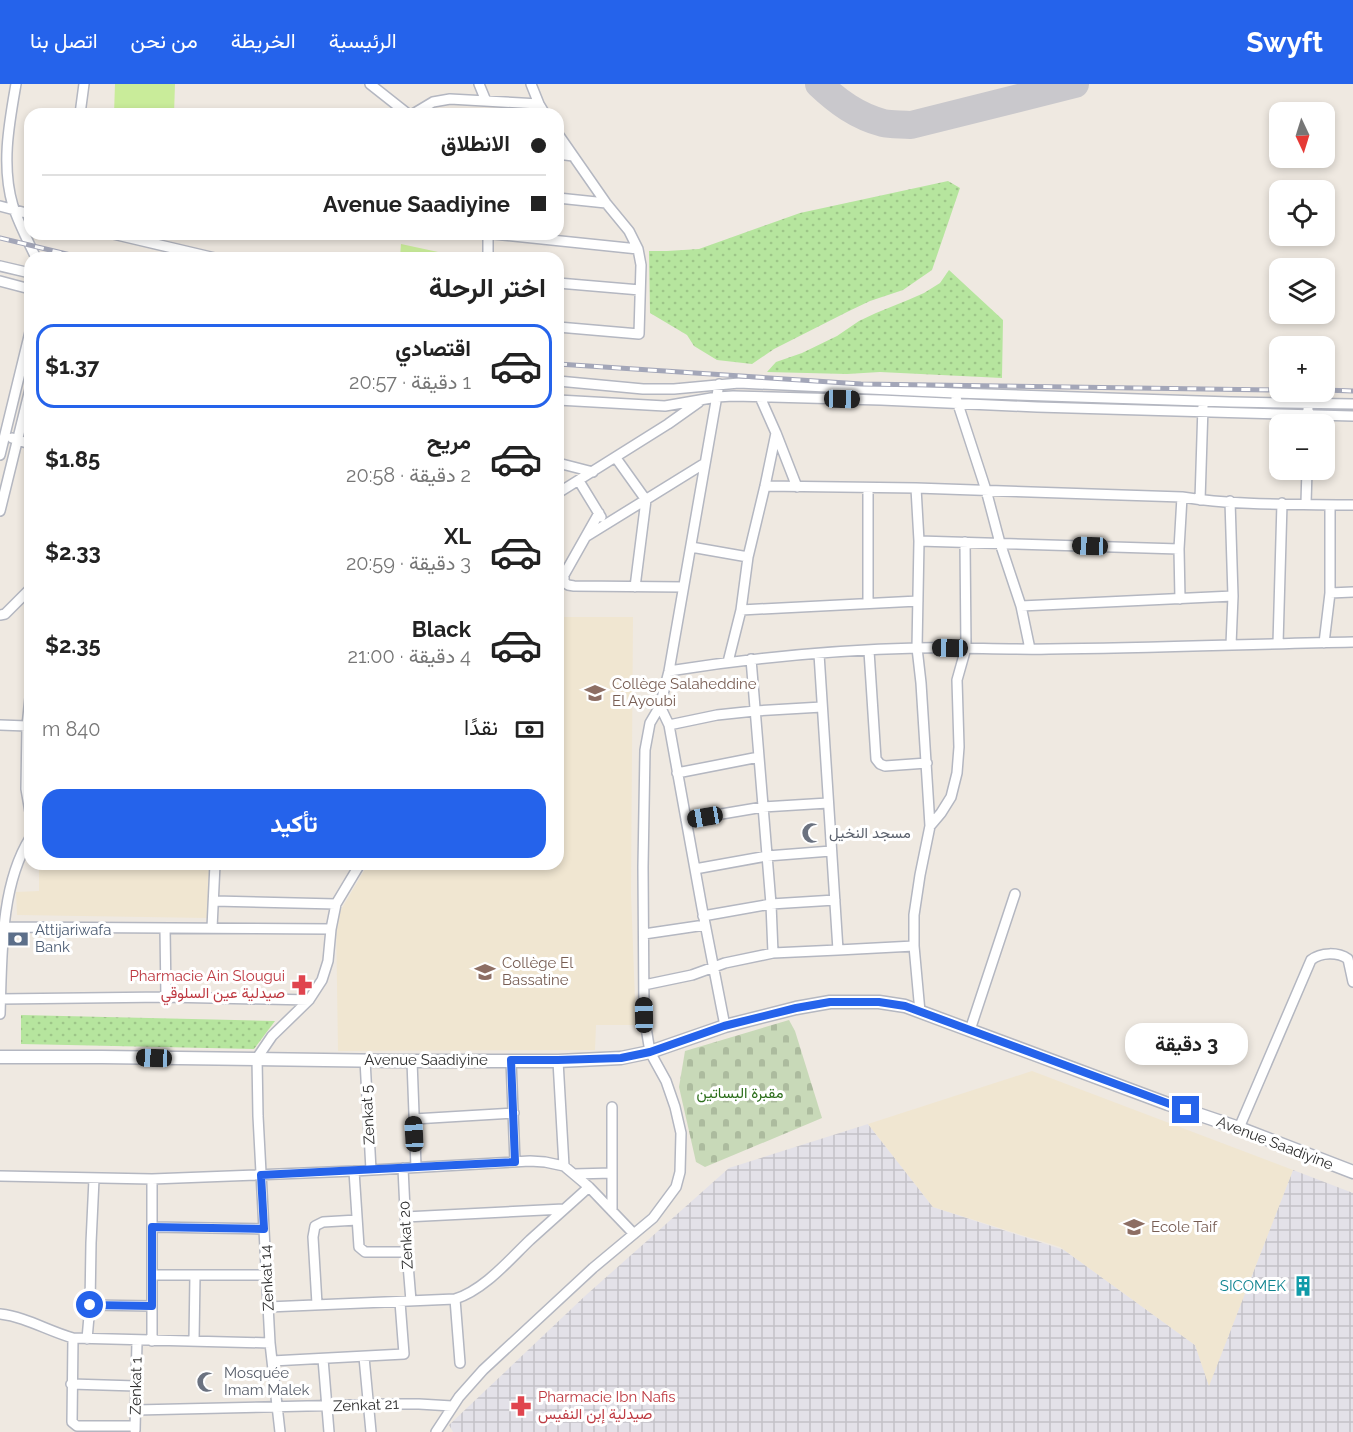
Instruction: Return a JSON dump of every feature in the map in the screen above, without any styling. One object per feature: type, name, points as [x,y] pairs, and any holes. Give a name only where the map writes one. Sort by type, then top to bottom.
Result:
[{"type":"main road","name":"Avenue Saadiyine","points":[[0,1057],[412,1061],[621,1058],[650,1052],[724,1026],[796,1008],[830,1002],[879,1002],[905,1006],[1353,1172]]},
{"type":"street","points":[[16,84],[7,149],[8,180],[14,209],[24,231]]},
{"type":"street","points":[[81,108],[84,84]]},
{"type":"street","points":[[370,84],[400,108]]},
{"type":"street","points":[[479,84],[486,101]]},
{"type":"street","points":[[531,84],[541,108]]},
{"type":"street","points":[[422,108],[441,100],[458,99],[539,104]]},
{"type":"street","points":[[564,143],[606,203],[629,231],[638,249],[641,265],[639,334],[564,328]]},
{"type":"street","points":[[564,155],[573,156]]},
{"type":"street","points":[[564,199],[606,203]]},
{"type":"street","points":[[0,206],[24,212]]},
{"type":"street","points":[[138,240],[190,252]]},
{"type":"street","points":[[552,240],[638,249]]},
{"type":"street","points":[[0,266],[24,272]]},
{"type":"street","points":[[0,281],[24,287]]},
{"type":"street","points":[[564,284],[640,290]]},
{"type":"street","points":[[0,455],[2,434],[24,354]]},
{"type":"street","points":[[564,382],[643,389],[756,384],[955,393],[1353,404]]},
{"type":"street","points":[[436,1432],[476,1377],[520,1334],[653,1218],[676,1187],[680,1172],[681,1133],[666,1081],[650,1052],[644,1015],[645,750],[650,723],[660,706],[669,671],[719,384]]},
{"type":"street","points":[[955,393],[1021,606],[1030,649]]},
{"type":"street","points":[[564,400],[665,406],[717,397],[760,397],[1203,412],[1269,417]]},
{"type":"street","points":[[760,397],[797,487]]},
{"type":"street","points":[[564,490],[684,414],[701,400]]},
{"type":"street","points":[[1200,500],[1203,401]]},
{"type":"street","points":[[1307,414],[1308,403]]},
{"type":"street","points":[[0,511],[24,415]]},
{"type":"street","points":[[1335,418],[1353,416]]},
{"type":"street","points":[[728,662],[741,610],[748,557],[776,433]]},
{"type":"street","points":[[2,434],[24,442]]},
{"type":"street","points":[[616,458],[646,500],[635,586]]},
{"type":"street","points":[[585,536],[705,464]]},
{"type":"street","points":[[564,465],[593,472]]},
{"type":"street","points":[[1306,503],[1307,480]]},
{"type":"street","points":[[579,481],[606,524]]},
{"type":"street","points":[[765,486],[986,490],[1353,505]]},
{"type":"street","points":[[868,488],[868,603]]},
{"type":"street","points":[[916,488],[919,541],[917,648],[930,826],[915,900],[914,946],[920,1012]]},
{"type":"street","points":[[1180,599],[1179,549],[1182,497]]},
{"type":"street","points":[[1230,501],[1233,596],[1231,645]]},
{"type":"street","points":[[1278,644],[1282,503]]},
{"type":"street","points":[[1324,643],[1330,593],[1330,504]]},
{"type":"street","points":[[599,513],[564,575],[564,582],[574,586],[683,587]]},
{"type":"street","points":[[919,541],[1179,549]]},
{"type":"street","points":[[930,826],[951,797],[957,773],[960,747],[957,680],[966,648],[965,542]]},
{"type":"street","points":[[691,547],[748,557]]},
{"type":"street","points":[[1330,593],[1353,592]]},
{"type":"street","points":[[0,615],[5,614],[24,595]]},
{"type":"street","points":[[1021,606],[1233,596]]},
{"type":"street","points":[[741,610],[918,600]]},
{"type":"street","points":[[669,671],[751,659],[917,648],[1030,649],[1353,642]]},
{"type":"street","points":[[869,651],[876,759],[885,766],[927,763]]},
{"type":"street","points":[[819,654],[838,950]]},
{"type":"street","points":[[751,659],[773,953]]},
{"type":"street","points":[[660,706],[669,725],[724,1026]]},
{"type":"street","points":[[669,725],[717,715],[822,708]]},
{"type":"street","points":[[0,725],[24,725]]},
{"type":"street","points":[[677,772],[759,757]]},
{"type":"street","points":[[686,820],[763,807],[828,804]]},
{"type":"street","points":[[0,1014],[0,927],[3,899],[8,875],[24,845]]},
{"type":"street","points":[[695,869],[767,856],[831,851]]},
{"type":"street","points":[[212,928],[215,870]]},
{"type":"street","points":[[257,1058],[273,1036],[309,1000],[325,973],[336,904],[356,870]]},
{"type":"street","points":[[970,1030],[1015,894]]},
{"type":"street","points":[[644,934],[771,904],[835,900]]},
{"type":"street","points":[[214,901],[336,904]]},
{"type":"street","points":[[0,927],[331,929]]},
{"type":"street","points":[[165,928],[166,997]]},
{"type":"street","points":[[644,985],[692,975],[736,961],[773,953],[914,946]]},
{"type":"street","points":[[1239,1128],[1311,960],[1317,955],[1342,956],[1348,959],[1353,982]]},
{"type":"street","points":[[0,999],[166,997],[309,1000]]},
{"type":"street","name":"Zenkat 14","points":[[257,1058],[270,1343],[280,1432]]},
{"type":"street","name":"Zenkat 5","points":[[365,1060],[371,1170]]},
{"type":"street","points":[[511,1060],[515,1162]]},
{"type":"street","points":[[558,1060],[564,1166]]},
{"type":"street","points":[[412,1061],[416,1167]]},
{"type":"street","points":[[612,1107],[612,1211]]},
{"type":"street","points":[[414,1119],[514,1113]]},
{"type":"street","points":[[0,1176],[152,1179],[545,1162],[564,1166],[574,1174],[634,1234]]},
{"type":"street","name":"Zenkat 20","points":[[403,1168],[411,1301]]},
{"type":"street","points":[[354,1171],[359,1247],[365,1252],[407,1252]]},
{"type":"street","points":[[574,1174],[612,1173]]},
{"type":"street","points":[[87,1339],[94,1179]]},
{"type":"street","points":[[152,1179],[152,1341]]},
{"type":"street","points":[[268,1307],[455,1299],[465,1296],[488,1280],[589,1187]]},
{"type":"street","points":[[405,1217],[564,1209]]},
{"type":"street","points":[[317,1304],[313,1237],[315,1226],[322,1222],[357,1220]]},
{"type":"street","points":[[152,1227],[264,1229]]},
{"type":"street","points":[[152,1275],[266,1275]]},
{"type":"street","points":[[194,1341],[195,1275]]},
{"type":"street","points":[[455,1299],[460,1363]]},
{"type":"street","points":[[272,1361],[404,1354],[400,1302]]},
{"type":"street","points":[[90,1305],[152,1306]]},
{"type":"street","points":[[0,1314],[31,1321],[53,1332],[73,1338],[270,1343]]},
{"type":"street","points":[[73,1338],[71,1384],[73,1424],[135,1429]]},
{"type":"street","name":"Zenkat 1","points":[[135,1429],[137,1341]]},
{"type":"street","points":[[364,1357],[370,1432]]},
{"type":"street","points":[[323,1359],[329,1432]]},
{"type":"street","points":[[71,1384],[136,1386]]},
{"type":"street","name":"Zenkat 21","points":[[136,1410],[369,1404],[419,1404],[452,1407]]},
{"type":"shaded area","name":"Collège El Bassatine","points":[[564,617],[633,617],[631,894],[636,1025],[596,1025],[595,1050],[338,1051],[336,918],[364,870],[564,870]]},
{"type":"shaded area","points":[[39,870],[211,870],[209,918],[17,915],[16,892],[39,891]]},
{"type":"shaded area","name":"Ecole Taif","points":[[1032,1071],[1293,1170],[1209,1386],[1195,1345],[1060,1247],[933,1207],[868,1124]]},
{"type":"shaded area","points":[[868,1124],[933,1207],[1064,1250],[1195,1345],[1209,1385],[1293,1170],[1353,1193],[1353,1432],[453,1432],[449,1425],[585,1296],[729,1168]]},
{"type":"green space","points":[[115,84],[175,84],[174,108],[114,108]]},
{"type":"green space","points":[[948,181],[960,188],[932,270],[903,290],[849,311],[774,349],[752,364],[717,360],[694,346],[687,335],[650,313],[649,251],[699,249],[800,213]]},
{"type":"green space","points":[[401,244],[438,252],[400,252]]},
{"type":"green space","points":[[949,270],[1003,320],[1002,378],[880,372],[847,374],[767,372],[776,362],[802,353],[837,336],[859,321],[924,293],[940,283]]},
{"type":"green space","points":[[21,1015],[275,1021],[254,1049],[21,1044]]},
{"type":"green space","name":"مقبرة البساتين","points":[[789,1020],[795,1031],[822,1118],[705,1167],[696,1162],[679,1087],[685,1051]]},
{"type":"taxiway","points":[[819,84],[856,112],[886,124],[911,125],[1075,84]]},
{"type":"railway","points":[[0,238],[58,252]]},
{"type":"railway","points":[[564,364],[861,384],[1269,390]]},
{"type":"railway","points":[[1335,390],[1353,391]]},
{"type":"place","name":"Collège Salaheddine El Ayoubi","points":[[595,693]]},
{"type":"place","name":"مسجد النخيل","points":[[812,833]]},
{"type":"place","name":"Attijariwafa Bank","points":[[18,939]]},
{"type":"place","name":"Collège El Bassatine","points":[[485,972]]},
{"type":"place","name":"Pharmacie Ain Slougui صيدلية عين السلوقي","points":[[302,985]]},
{"type":"place","name":"Ecole Taif","points":[[1134,1227]]},
{"type":"place","name":"SICOMEK","points":[[1303,1286]]},
{"type":"place","name":"Mosquée Imam Malek","points":[[207,1382]]},
{"type":"place","name":"Pharmacie Ibn Nafis صيدلية إبن النفيس","points":[[521,1406]]},
{"type":"route","points":[[90,1305],[152,1306],[152,1227],[264,1229],[261,1175],[515,1162],[511,1060],[621,1058],[650,1052],[724,1026],[796,1008],[830,1002],[879,1002],[905,1006],[1186,1110]]}]
